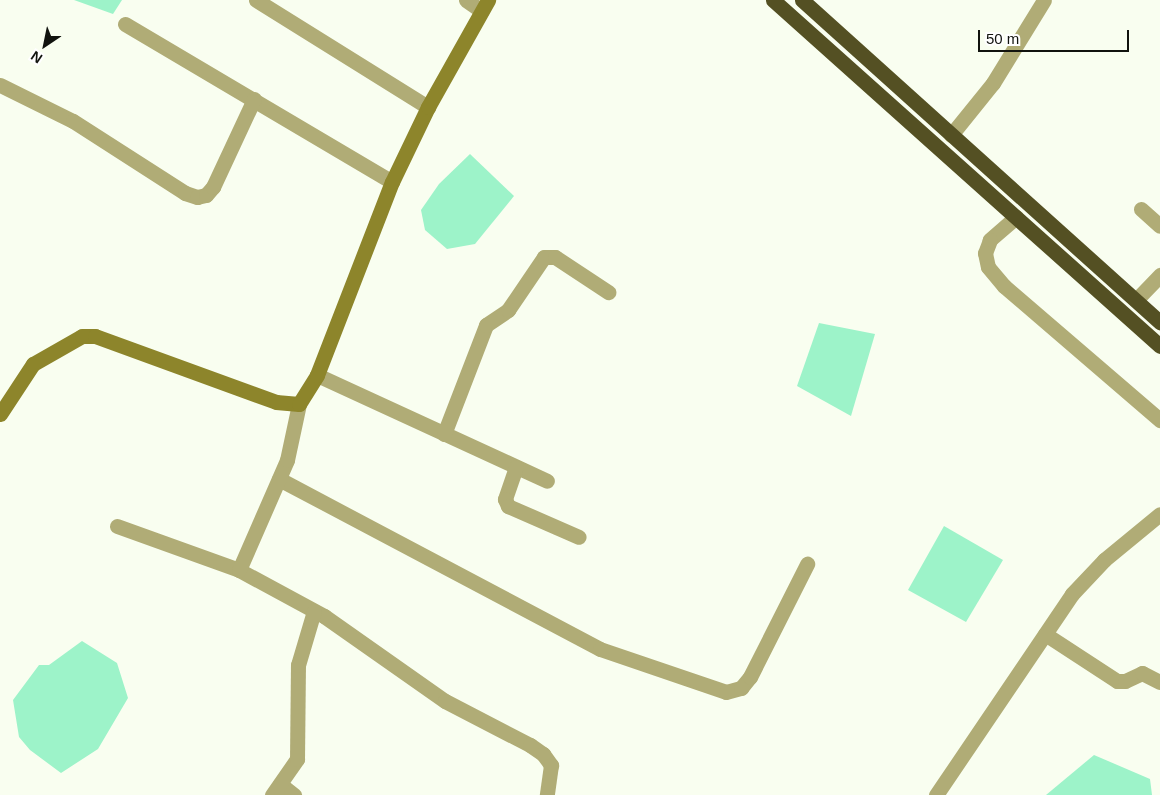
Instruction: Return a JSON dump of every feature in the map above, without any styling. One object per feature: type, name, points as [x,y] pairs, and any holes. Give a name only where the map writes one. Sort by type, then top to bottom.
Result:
[{"type":"highway","points":[[773,0],[1160,346]]},
{"type":"highway","points":[[802,0],[1160,322]]},
{"type":"street","points":[[256,0],[428,107]]},
{"type":"street","points":[[239,570],[279,479],[291,445],[299,404],[316,375],[392,182],[428,107],[485,5],[466,0]]},
{"type":"street","points":[[951,135],[993,83],[1044,0]]},
{"type":"street","points":[[124,24],[392,182]]},
{"type":"street","points":[[0,85],[73,121],[185,193],[197,196],[206,195],[213,187],[254,99]]},
{"type":"street","points":[[1141,209],[1160,226]]},
{"type":"street","points":[[1016,217],[990,240],[985,253],[988,267],[1004,286],[1160,420]]},
{"type":"street","points":[[444,434],[486,325],[508,310],[544,257],[554,257],[608,292]]},
{"type":"street","points":[[1136,300],[1160,275]]},
{"type":"street","points":[[0,414],[33,364],[70,339],[82,336],[95,336],[276,402],[299,404]]},
{"type":"street","points":[[316,375],[547,481]]},
{"type":"street","points":[[516,467],[504,499],[508,506],[579,538]]},
{"type":"street","points":[[279,479],[600,649],[726,692],[741,688],[750,677],[807,564]]},
{"type":"street","points":[[936,795],[1086,577],[1160,514]]},
{"type":"street","points":[[117,526],[239,570],[314,611],[445,701],[543,754],[551,765],[547,795]]},
{"type":"street","points":[[294,795],[276,790],[297,759],[298,665],[314,611]]},
{"type":"street","points":[[1045,634],[1117,680],[1125,680],[1142,672],[1160,682]]},
{"type":"shaded area","points":[[74,0],[122,0],[113,14]]},
{"type":"shaded area","points":[[470,154],[514,196],[475,244],[447,249],[425,230],[421,210],[439,184]]},
{"type":"shaded area","points":[[819,323],[875,334],[851,416],[797,386]]},
{"type":"shaded area","points":[[944,526],[1003,560],[966,622],[908,590]]},
{"type":"shaded area","points":[[82,641],[117,663],[128,698],[98,749],[61,773],[30,750],[19,737],[13,700],[39,665],[49,665]]},
{"type":"shaded area","points":[[1094,755],[1150,779],[1152,795],[1046,795]]}]
